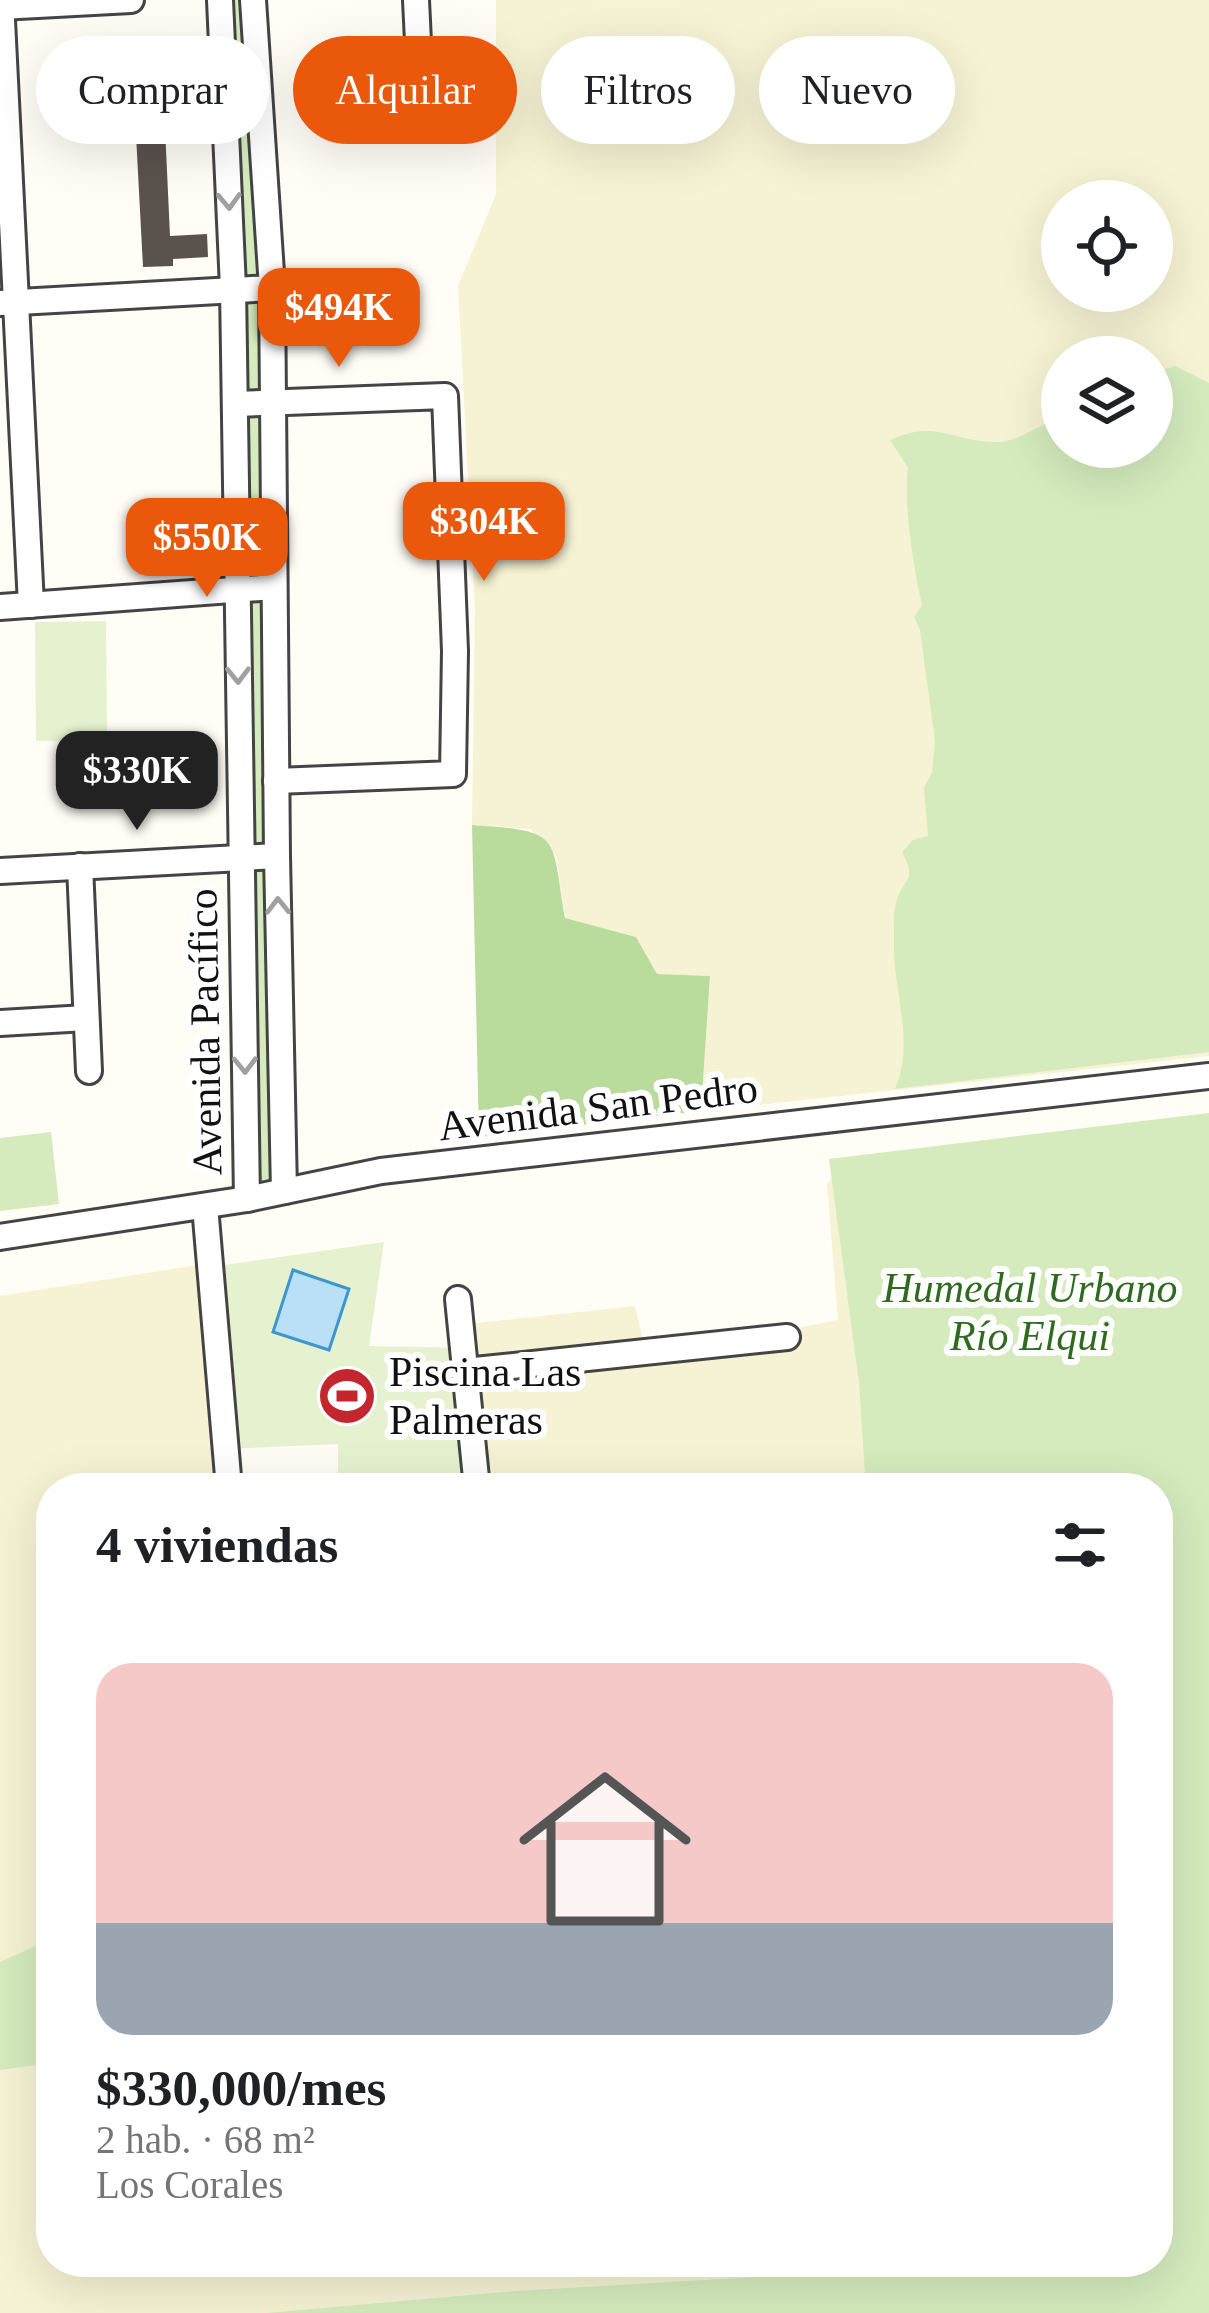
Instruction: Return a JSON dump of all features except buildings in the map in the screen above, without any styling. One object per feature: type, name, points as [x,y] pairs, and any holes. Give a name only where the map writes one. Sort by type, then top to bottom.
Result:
[{"type":"street","points":[[31,605],[8,302],[0,5],[131,0]]},
{"type":"street","name":"Avenida Pacífico","points":[[220,0],[233,288],[247,1199]]},
{"type":"street","name":"Avenida Pacífico","points":[[253,0],[272,288],[284,1191]]},
{"type":"street","points":[[416,0],[418,36]]},
{"type":"street","points":[[8,302],[272,288]]},
{"type":"street","points":[[235,404],[445,396],[455,631],[454,774],[276,782]]},
{"type":"street","points":[[0,607],[274,587]]},
{"type":"street","points":[[0,871],[277,856]]},
{"type":"street","points":[[80,866],[89,1071]]},
{"type":"street","points":[[0,1023],[86,1018]]},
{"type":"street","name":"Avenida San Pedro","points":[[0,1237],[247,1199],[381,1171],[1209,1076]]},
{"type":"street","points":[[205,1206],[228,1473]]},
{"type":"street","points":[[458,1298],[475,1473]]},
{"type":"street","points":[[465,1371],[787,1337]]},
{"type":"shaded area","points":[[496,0],[1209,0],[1209,1056],[701,1111],[710,976],[657,974],[636,937],[565,918],[556,856],[530,829],[472,825],[475,609],[458,286],[496,194],[496,144],[517,144],[517,36],[496,36]]},
{"type":"shaded area","points":[[844,1164],[1143,1473],[473,1473],[468,1324],[635,1306],[647,1357],[838,1320],[827,1184]]},
{"type":"shaded area","points":[[198,1265],[221,1473],[36,1473],[36,1960],[0,1973],[0,1296]]},
{"type":"shaded area","points":[[0,2038],[36,2040],[36,2277],[976,2277],[980,2313],[0,2313]]},
{"type":"green space","points":[[227,0],[247,0],[249,36],[228,36]]},
{"type":"green space","points":[[230,144],[256,144],[264,288],[276,1185],[255,1190]]},
{"type":"green space","points":[[1173,367],[1209,383],[1209,1052],[895,1089],[903,1034],[894,912],[909,874],[902,852],[913,840],[928,836],[924,787],[932,773],[935,741],[920,630],[914,617],[922,605],[908,517],[908,468],[890,440],[930,431],[1002,442],[1041,426],[1041,468],[1173,468]]},
{"type":"green space","points":[[106,621],[107,740],[36,741],[35,622]]},
{"type":"green space","points":[[472,825],[523,830],[547,842],[565,918],[636,937],[657,974],[710,976],[701,1111],[479,1137]]},
{"type":"green space","name":"Humedal Urbano Río Elqui","points":[[1209,1113],[1209,2313],[266,2313],[515,2291],[756,2277],[1173,2277],[1173,1473],[865,1473],[859,1383],[829,1159]]},
{"type":"green space","points":[[51,1132],[59,1204],[0,1211],[0,1138]]},
{"type":"green space","name":"Piscina Las Palmeras","points":[[384,1242],[369,1346],[469,1348],[473,1473],[338,1473],[338,1444],[229,1449],[210,1267]]},
{"type":"green space","points":[[36,1946],[36,2065],[0,2070],[0,1962]]},
{"type":"water","points":[[293,1270],[349,1289],[329,1350],[273,1332]]},
{"type":"place","name":"Piscina Las Palmeras","points":[[347,1396]]}]
